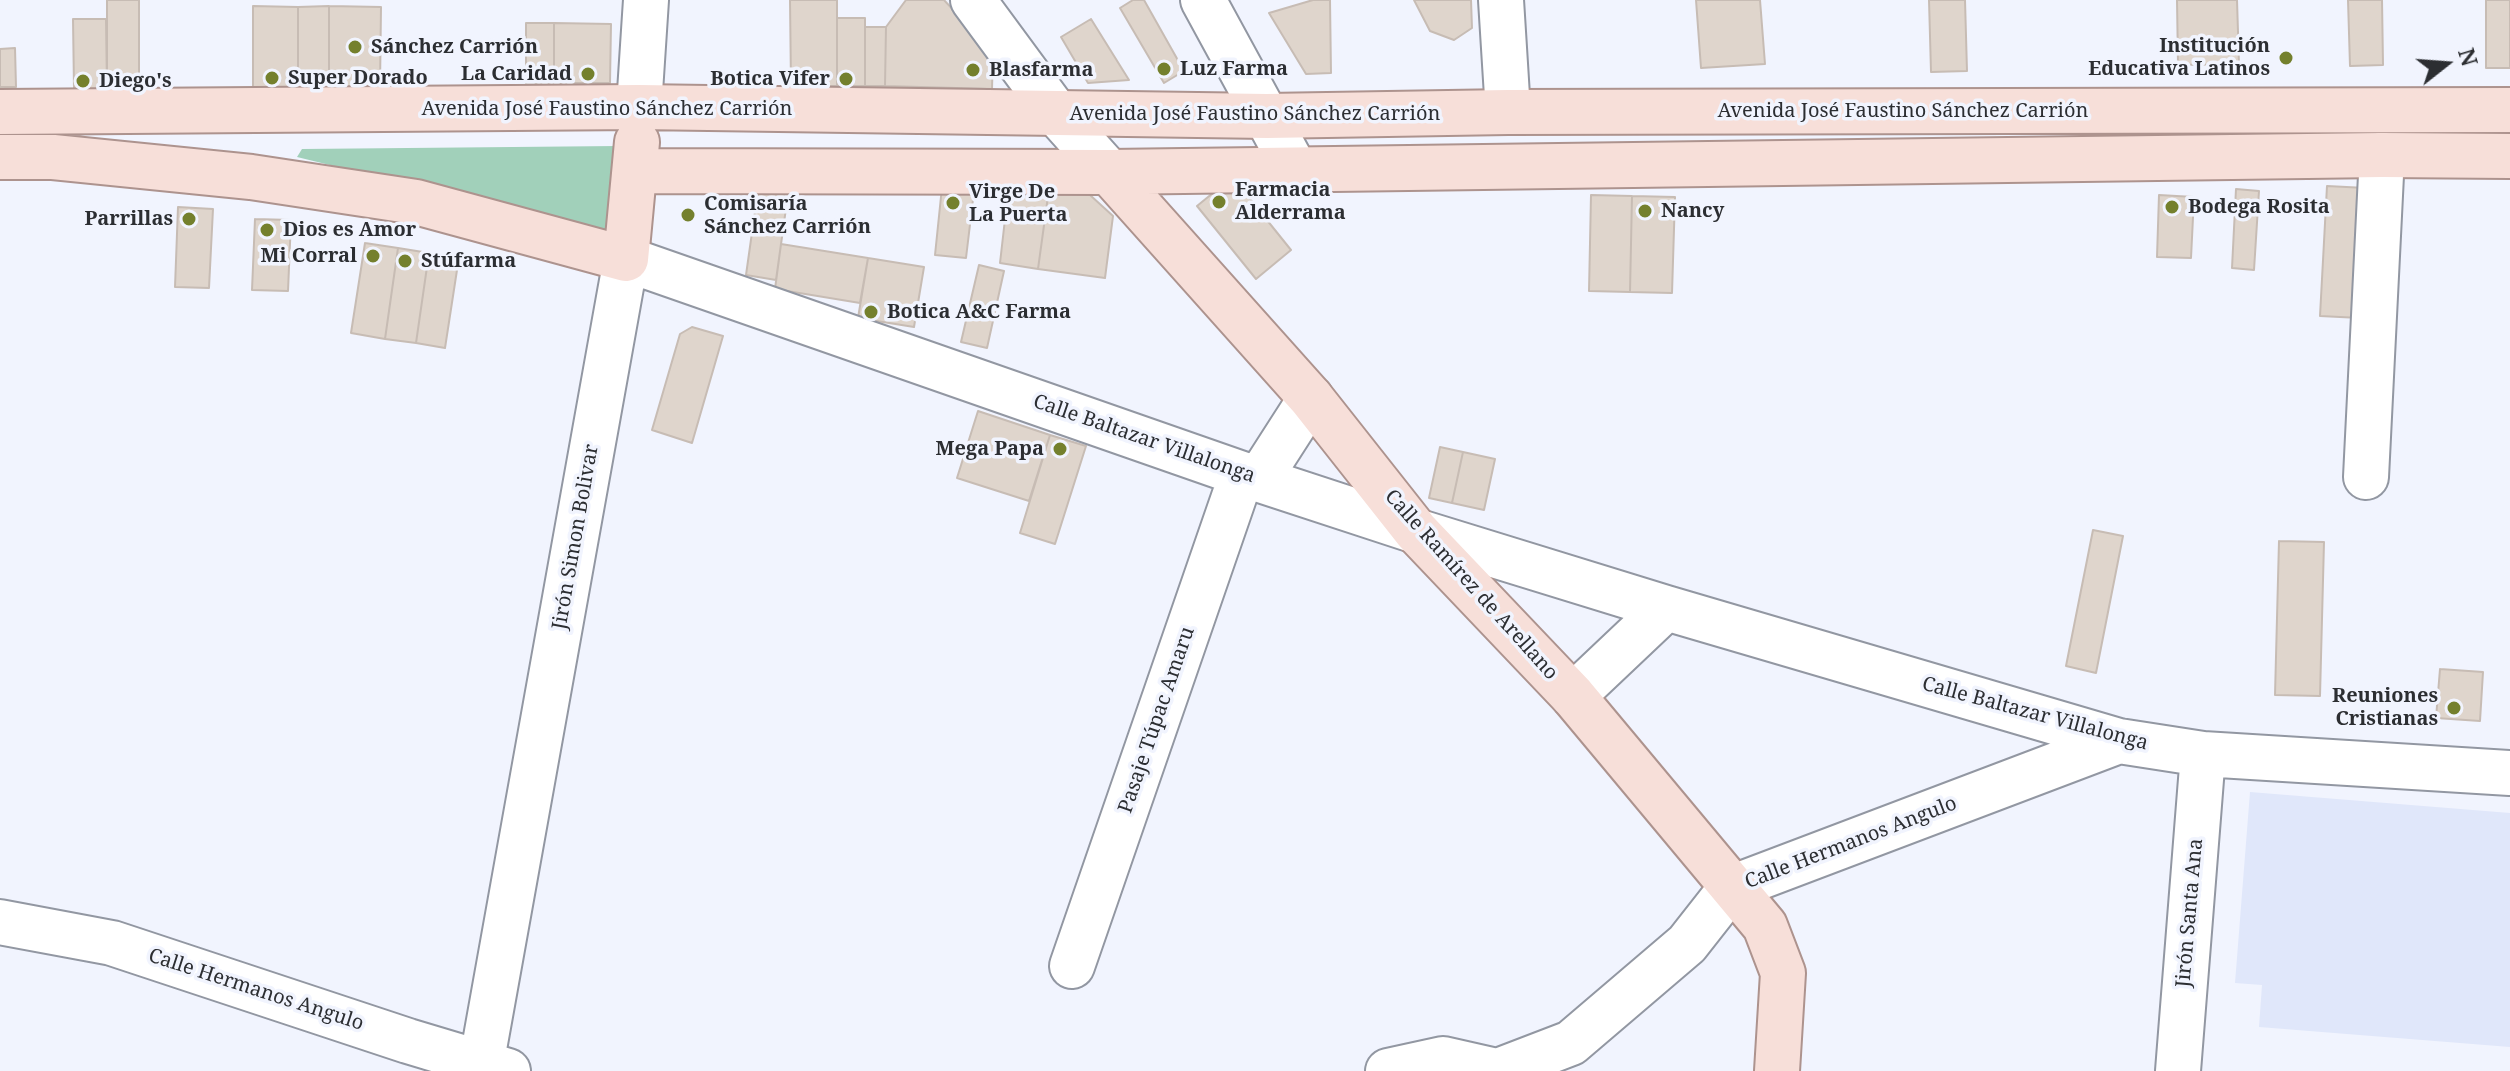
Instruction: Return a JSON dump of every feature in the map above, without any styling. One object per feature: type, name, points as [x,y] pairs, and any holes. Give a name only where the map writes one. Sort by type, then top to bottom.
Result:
[{"type":"main road","name":"Avenida José Faustino Sánchez Carrión","points":[[0,112],[639,107],[1267,116],[1508,112],[2510,110]]},
{"type":"main road","name":"Jirón Simon Bolivar","points":[[626,259],[636,171],[639,107]]},
{"type":"main road","points":[[636,171],[1109,172],[2382,155],[2510,156]]},
{"type":"main road","points":[[0,157],[53,157],[251,177],[416,202],[626,259]]},
{"type":"main road","name":"Calle Ramírez de Arellano","points":[[1109,172],[1311,398],[1416,531],[1573,696],[1765,926],[1783,973],[1777,1071]]},
{"type":"street","name":"Jirón Simon Bolivar","points":[[639,107],[646,0]]},
{"type":"street","points":[[973,0],[1057,114],[1109,172]]},
{"type":"street","points":[[1203,0],[1295,169]]},
{"type":"street","points":[[1501,0],[1508,112]]},
{"type":"street","points":[[2366,477],[2382,155]]},
{"type":"street","name":"Jirón Simon Bolivar","points":[[490,1068],[626,259]]},
{"type":"street","name":"Calle Baltazar Villalonga","points":[[626,259],[1416,531],[2119,741],[2203,754],[2510,773]]},
{"type":"street","name":"Pasaje Túpac Amaru","points":[[1072,966],[1250,476],[1311,398]]},
{"type":"street","points":[[1573,696],[1666,608]]},
{"type":"street","name":"Calle Hermanos Angulo","points":[[1388,1071],[1443,1059],[1497,1071],[1571,1043],[1687,944],[1731,888],[2119,741]]},
{"type":"street","name":"Jirón Santa Ana","points":[[2178,1071],[2203,754]]},
{"type":"street","name":"Calle Hermanos Angulo","points":[[0,922],[112,943],[490,1068]]},
{"type":"shaded area","points":[[2250,792],[2510,813],[2510,1047],[2259,1027],[2262,985],[2235,983]]},
{"type":"green space","points":[[618,146],[605,232],[297,157],[302,149]]},
{"type":"building","points":[[107,0],[139,0],[139,88],[107,89]]},
{"type":"building","points":[[790,0],[837,0],[837,86],[791,86]]},
{"type":"building","points":[[906,0],[944,0],[993,53],[992,89],[885,86],[886,27]]},
{"type":"building","points":[[1133,0],[1144,0],[1184,71],[1164,83],[1120,8]]},
{"type":"building","points":[[1313,0],[1330,0],[1331,73],[1306,74],[1269,13]]},
{"type":"building","points":[[1414,0],[1471,0],[1472,28],[1454,40],[1430,31]]},
{"type":"building","points":[[1696,0],[1760,0],[1765,64],[1701,68]]},
{"type":"building","points":[[1929,0],[1965,0],[1967,71],[1931,72]]},
{"type":"building","points":[[2177,0],[2237,0],[2239,64],[2178,65]]},
{"type":"building","points":[[2348,0],[2382,0],[2383,65],[2350,66]]},
{"type":"building","points":[[2486,0],[2510,0],[2510,68],[2486,68]]},
{"type":"building","points":[[253,6],[298,7],[298,87],[253,87]]},
{"type":"building","name":"Sánchez Carrión","points":[[329,6],[381,7],[380,88],[329,87]]},
{"type":"building","points":[[329,6],[329,87],[298,87],[298,7]]},
{"type":"building","points":[[837,18],[865,18],[865,86],[837,86]]},
{"type":"building","points":[[73,19],[106,19],[107,89],[74,89]]},
{"type":"building","points":[[1091,19],[1129,80],[1088,83],[1061,37]]},
{"type":"building","points":[[526,23],[554,23],[554,83],[526,83]]},
{"type":"building","points":[[554,23],[611,24],[610,83],[554,83]]},
{"type":"building","points":[[865,27],[886,27],[885,86],[865,86]]},
{"type":"building","points":[[15,48],[16,87],[0,87],[0,49]]},
{"type":"building","points":[[1009,184],[1049,189],[1038,269],[1000,263]]},
{"type":"building","points":[[2327,186],[2366,188],[2360,318],[2320,316]]},
{"type":"building","points":[[942,187],[974,191],[966,258],[935,255]]},
{"type":"building","points":[[1219,188],[1242,189],[1291,250],[1256,279],[1197,206]]},
{"type":"building","points":[[1049,189],[1090,195],[1113,216],[1105,278],[1038,269]]},
{"type":"building","points":[[2236,189],[2259,191],[2254,270],[2232,268]]},
{"type":"building","points":[[758,190],[788,194],[776,280],[746,275]]},
{"type":"building","points":[[1591,195],[1632,196],[1630,292],[1589,291]]},
{"type":"building","points":[[2159,195],[2194,197],[2191,258],[2157,257]]},
{"type":"building","points":[[1632,196],[1675,197],[1672,293],[1630,292]]},
{"type":"building","points":[[178,207],[213,209],[209,288],[175,287]]},
{"type":"building","points":[[255,219],[291,220],[288,291],[252,290]]},
{"type":"building","points":[[365,243],[398,248],[385,339],[351,333]]},
{"type":"building","points":[[781,244],[868,258],[860,303],[775,289]]},
{"type":"building","points":[[398,248],[429,253],[416,343],[385,339]]},
{"type":"building","points":[[429,253],[459,257],[445,348],[416,343]]},
{"type":"building","points":[[868,258],[924,267],[914,327],[858,318]]},
{"type":"building","points":[[979,265],[1004,271],[987,348],[961,342]]},
{"type":"building","points":[[692,327],[723,336],[692,443],[652,430],[680,334]]},
{"type":"building","points":[[978,411],[1050,435],[1029,501],[957,478]]},
{"type":"building","points":[[1050,435],[1086,446],[1055,544],[1020,533]]},
{"type":"building","points":[[1440,447],[1463,452],[1452,503],[1429,498]]},
{"type":"building","points":[[1463,452],[1495,459],[1484,510],[1452,503]]},
{"type":"building","points":[[2093,530],[2123,536],[2096,673],[2066,666]]},
{"type":"building","points":[[2279,541],[2324,542],[2320,696],[2275,695]]},
{"type":"building","points":[[2440,669],[2483,672],[2480,721],[2436,718]]},
{"type":"place","name":"Sánchez Carrión","points":[[355,47]]},
{"type":"place","name":"Institución Educativa Latinos","points":[[2286,58]]},
{"type":"place","name":"Luz Farma","points":[[1164,69]]},
{"type":"place","name":"Blasfarma","points":[[973,70]]},
{"type":"place","name":"La Caridad","points":[[588,74]]},
{"type":"place","name":"Super Dorado","points":[[272,78]]},
{"type":"place","name":"Botica Vifer","points":[[846,79]]},
{"type":"place","name":"Diego's","points":[[83,81]]},
{"type":"place","name":"Farmacia Alderrama","points":[[1219,202]]},
{"type":"place","name":"Virge De La Puerta","points":[[953,203]]},
{"type":"place","name":"Bodega Rosita","points":[[2172,207]]},
{"type":"place","name":"Nancy","points":[[1645,211]]},
{"type":"place","name":"Comisaría Sánchez Carrión","points":[[688,215]]},
{"type":"place","name":"Parrillas","points":[[189,219]]},
{"type":"place","name":"Dios es Amor","points":[[267,230]]},
{"type":"place","name":"Mi Corral","points":[[373,256]]},
{"type":"place","name":"Stúfarma","points":[[405,261]]},
{"type":"place","name":"Botica A&C Farma","points":[[871,312]]},
{"type":"place","name":"Mega Papa","points":[[1060,449]]},
{"type":"place","name":"Reuniones Cristianas","points":[[2454,708]]}]
